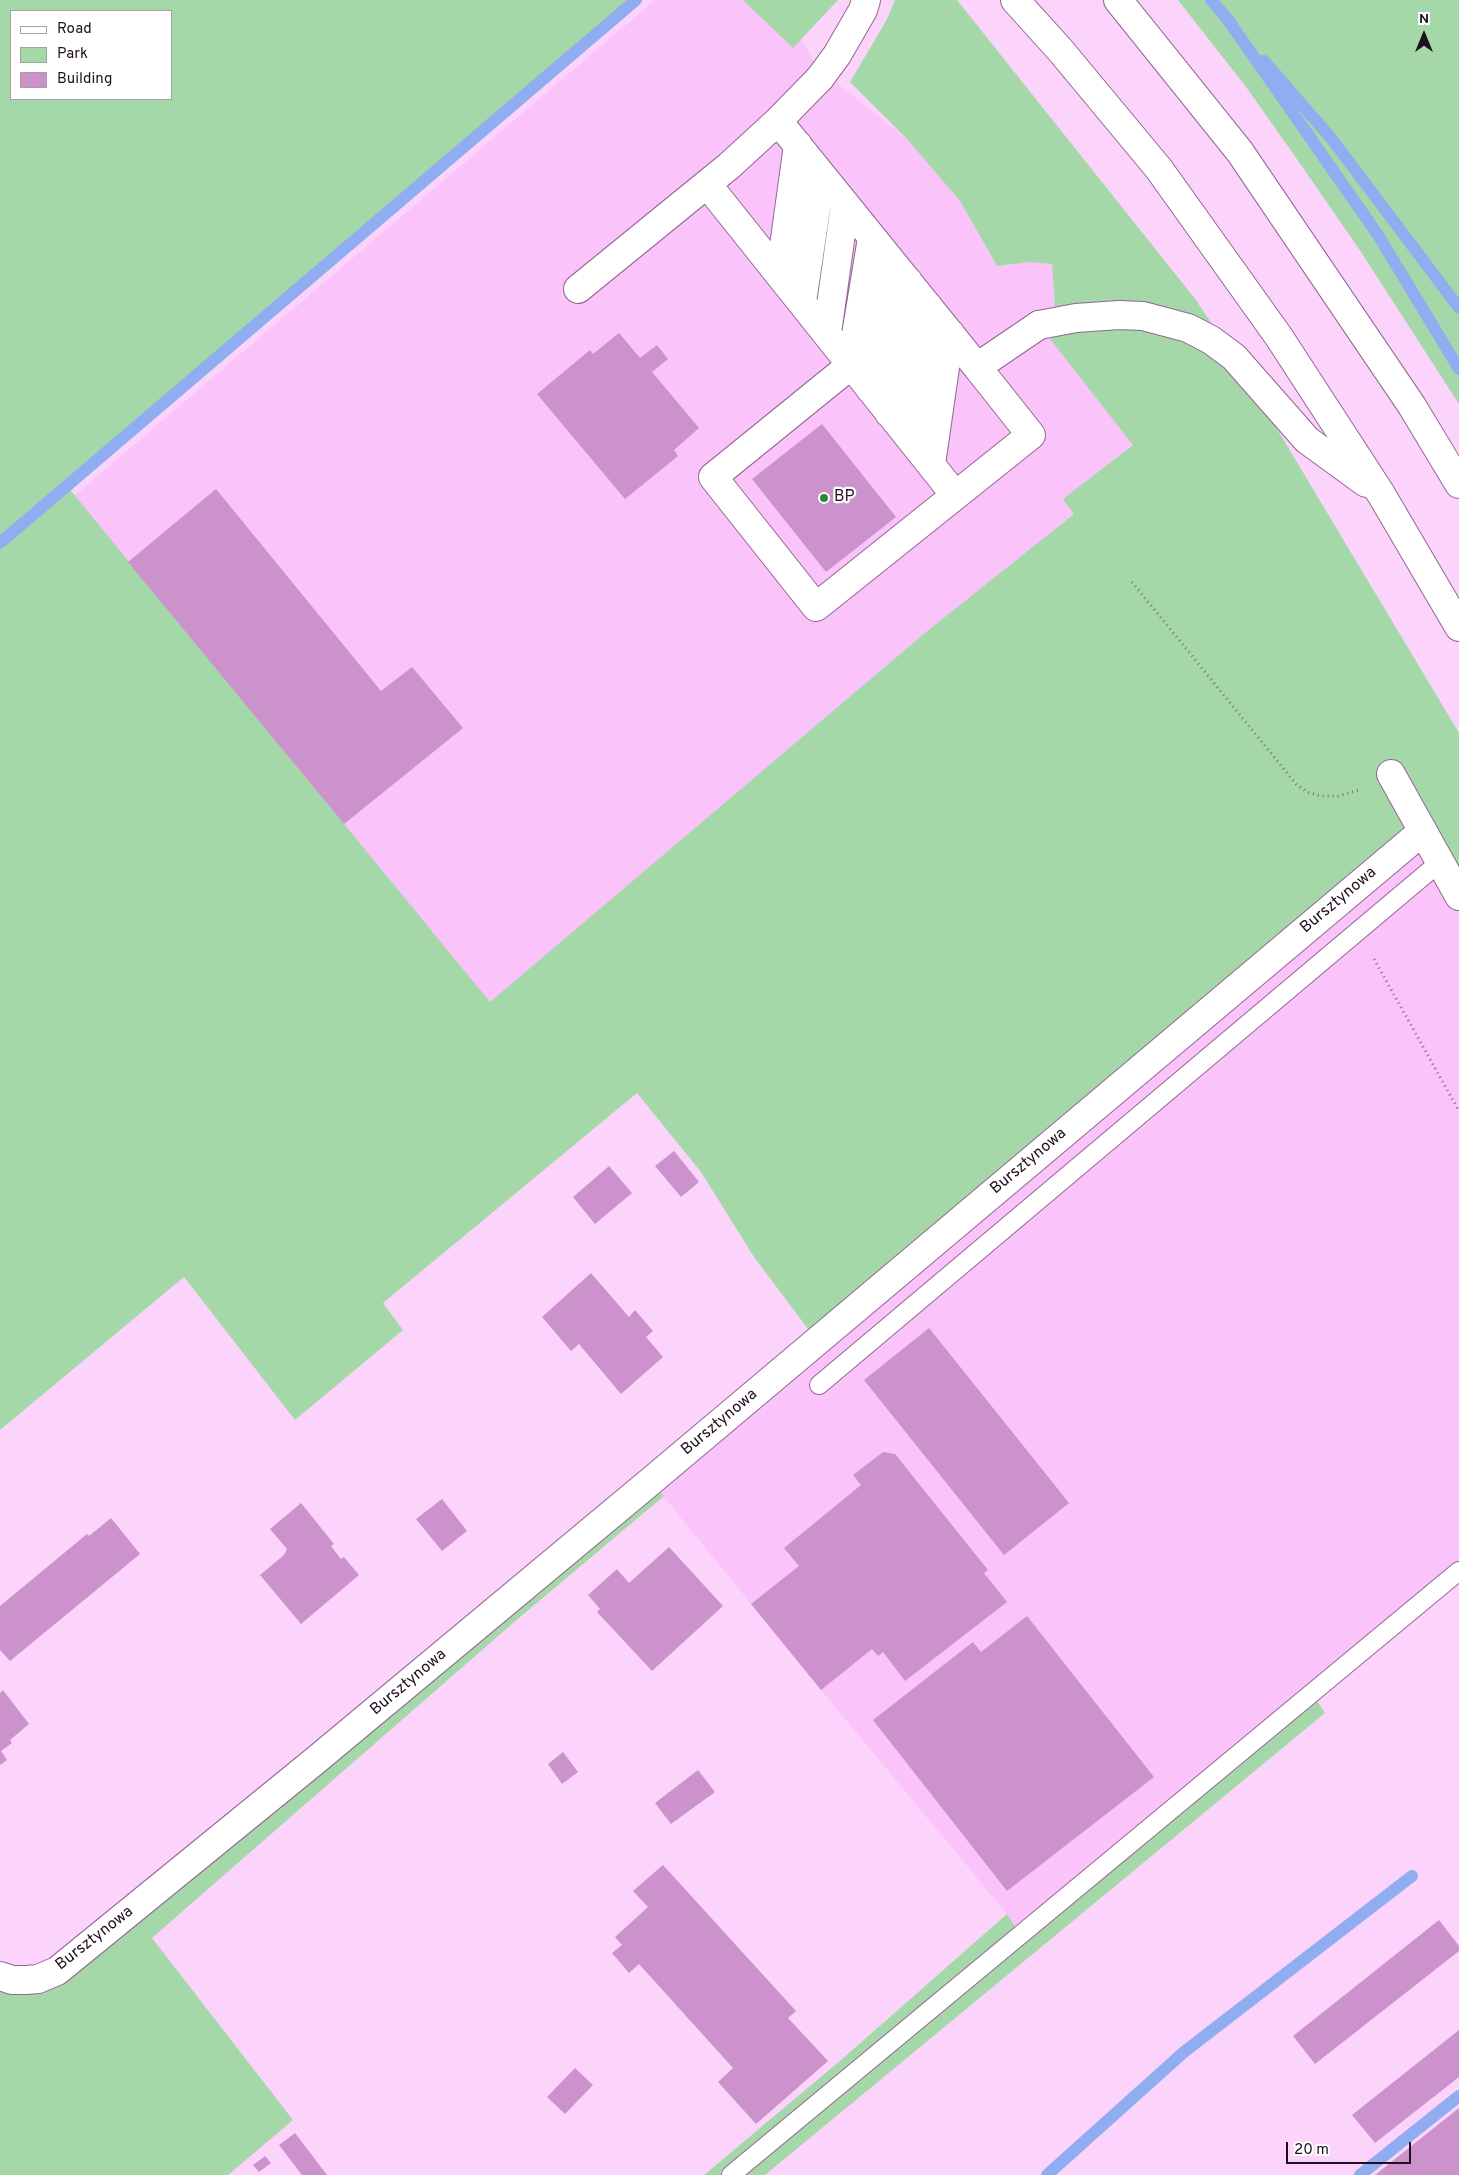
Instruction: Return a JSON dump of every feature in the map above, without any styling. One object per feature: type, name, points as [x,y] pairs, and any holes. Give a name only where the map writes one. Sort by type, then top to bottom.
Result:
[{"type":"main road","points":[[578,289],[707,184],[778,121],[820,78],[837,55],[863,10],[866,0]]},
{"type":"main road","points":[[1015,0],[1061,51],[1159,169],[1279,337],[1381,494],[1459,627]]},
{"type":"main road","points":[[1118,0],[1240,152],[1412,406],[1459,484]]},
{"type":"main road","points":[[778,121],[1031,435],[816,607],[713,477],[851,365],[880,248]]},
{"type":"main road","points":[[780,275],[798,145]]},
{"type":"main road","points":[[802,302],[822,175]]},
{"type":"main road","points":[[707,184],[955,495]]},
{"type":"main road","points":[[827,334],[846,204]]},
{"type":"main road","points":[[870,389],[880,248]]},
{"type":"main road","points":[[889,412],[908,282]]},
{"type":"main road","points":[[907,435],[928,306]]},
{"type":"main road","points":[[977,367],[1039,325],[1076,318],[1143,316],[1188,328],[1211,340],[1234,357],[1307,440],[1381,494]]},
{"type":"main road","points":[[931,464],[950,334]]},
{"type":"main road","points":[[1391,774],[1459,896]]},
{"type":"main road","name":"Bursztynowa","points":[[0,1976],[12,1980],[38,1979],[57,1971],[309,1767],[1423,831]]},
{"type":"lane","points":[[819,1385],[1440,862]]},
{"type":"lane","points":[[731,2175],[1459,1571]]},
{"type":"path","points":[[1132,582],[1296,784],[1307,792],[1321,796],[1338,796],[1357,791],[1391,774]]},
{"type":"path","points":[[1358,931],[1459,1111]]},
{"type":"shaded area","points":[[655,0],[756,0],[790,20],[817,67],[907,139],[960,201],[996,265],[1029,262],[1052,264],[1056,321],[1040,326],[1133,444],[1064,499],[1074,514],[926,632],[490,1003],[74,496]]},
{"type":"shaded area","points":[[1423,831],[1459,896],[1459,1571],[1021,1935],[1007,1914],[651,1481]]},
{"type":"green space","points":[[0,0],[636,0],[67,486],[490,1002],[926,632],[1074,514],[1063,499],[1133,445],[1039,325],[1056,321],[1052,264],[1029,262],[997,266],[960,201],[907,139],[850,82],[886,21],[895,0],[957,0],[1196,300],[1234,357],[1459,733],[1459,896],[1423,832],[817,1341],[754,1257],[701,1172],[637,1093],[383,1303],[403,1330],[295,1420],[184,1277],[0,1430]]},
{"type":"green space","points":[[743,0],[838,0],[793,48]]},
{"type":"green space","points":[[1178,0],[1459,0],[1459,404],[1359,249],[1292,152],[1246,87]]},
{"type":"green space","points":[[651,1481],[664,1496],[513,1623],[152,1938],[293,2120],[228,2175],[0,2175],[0,1976],[26,1980]]},
{"type":"green space","points":[[1313,1694],[1325,1713],[765,2175],[704,2175],[841,2060],[1007,1914],[1021,1935]]},
{"type":"building","points":[[619,333],[640,358],[657,345],[668,359],[652,372],[699,428],[674,450],[678,456],[625,499],[537,394],[590,350],[593,354]]},
{"type":"building","name":"BP","points":[[822,424],[896,517],[826,572],[752,479]]},
{"type":"building","points":[[216,489],[381,691],[412,667],[463,728],[344,824],[128,562]]},
{"type":"building","points":[[674,1151],[699,1182],[681,1197],[655,1166]]},
{"type":"building","points":[[609,1166],[632,1193],[595,1224],[573,1197]]},
{"type":"building","points":[[591,1273],[629,1317],[635,1310],[653,1331],[646,1337],[663,1357],[621,1394],[579,1344],[571,1351],[542,1317]]},
{"type":"building","points":[[929,1328],[1069,1503],[1004,1555],[864,1380]]},
{"type":"building","points":[[883,1452],[895,1454],[988,1570],[984,1573],[1007,1602],[905,1681],[883,1652],[878,1656],[872,1649],[821,1690],[751,1604],[799,1566],[784,1548],[861,1485],[853,1475]]},
{"type":"building","points":[[442,1499],[467,1531],[442,1551],[416,1519]]},
{"type":"building","points":[[301,1503],[334,1544],[331,1546],[341,1559],[344,1557],[359,1575],[301,1624],[260,1575],[284,1555],[287,1549],[270,1529]]},
{"type":"building","points":[[111,1518],[140,1554],[10,1661],[0,1650],[0,1606],[87,1534],[89,1536]]},
{"type":"building","points":[[669,1547],[723,1606],[652,1671],[597,1612],[600,1609],[588,1595],[617,1569],[629,1583]]},
{"type":"building","points":[[1027,1616],[1154,1777],[1007,1891],[873,1720],[973,1642],[981,1652]]},
{"type":"building","points":[[3,1690],[29,1724],[10,1740],[12,1743],[1,1751],[7,1760],[0,1765],[0,1693]]},
{"type":"building","points":[[563,1752],[578,1772],[562,1784],[548,1764]]},
{"type":"building","points":[[698,1770],[715,1792],[671,1824],[655,1803]]},
{"type":"building","points":[[663,1865],[796,2011],[788,2018],[828,2061],[756,2124],[718,2082],[733,2068],[639,1964],[629,1973],[612,1953],[622,1945],[615,1937],[648,1907],[633,1891]]},
{"type":"building","points":[[1439,1920],[1459,1946],[1459,1951],[1315,2064],[1293,2036]]},
{"type":"building","points":[[1459,2030],[1459,2077],[1375,2143],[1352,2115]]},
{"type":"building","points":[[575,2068],[593,2085],[565,2114],[547,2097]]},
{"type":"building","points":[[1459,2108],[1459,2175],[1375,2175]]},
{"type":"building","points":[[295,2133],[327,2175],[302,2175],[279,2145]]},
{"type":"building","points":[[265,2156],[271,2163],[259,2172],[253,2165]]},
{"type":"waterway","points":[[0,543],[636,0]]},
{"type":"waterway","points":[[1211,0],[1231,23]]},
{"type":"waterway","points":[[1226,17],[1378,235],[1459,369]]},
{"type":"waterway","points":[[1264,61],[1331,138],[1459,308]]},
{"type":"waterway","points":[[1047,2175],[1184,2052],[1412,1876]]},
{"type":"waterway","points":[[1360,2175],[1459,2096]]},
{"type":"place","name":"BP","points":[[824,498]]}]
